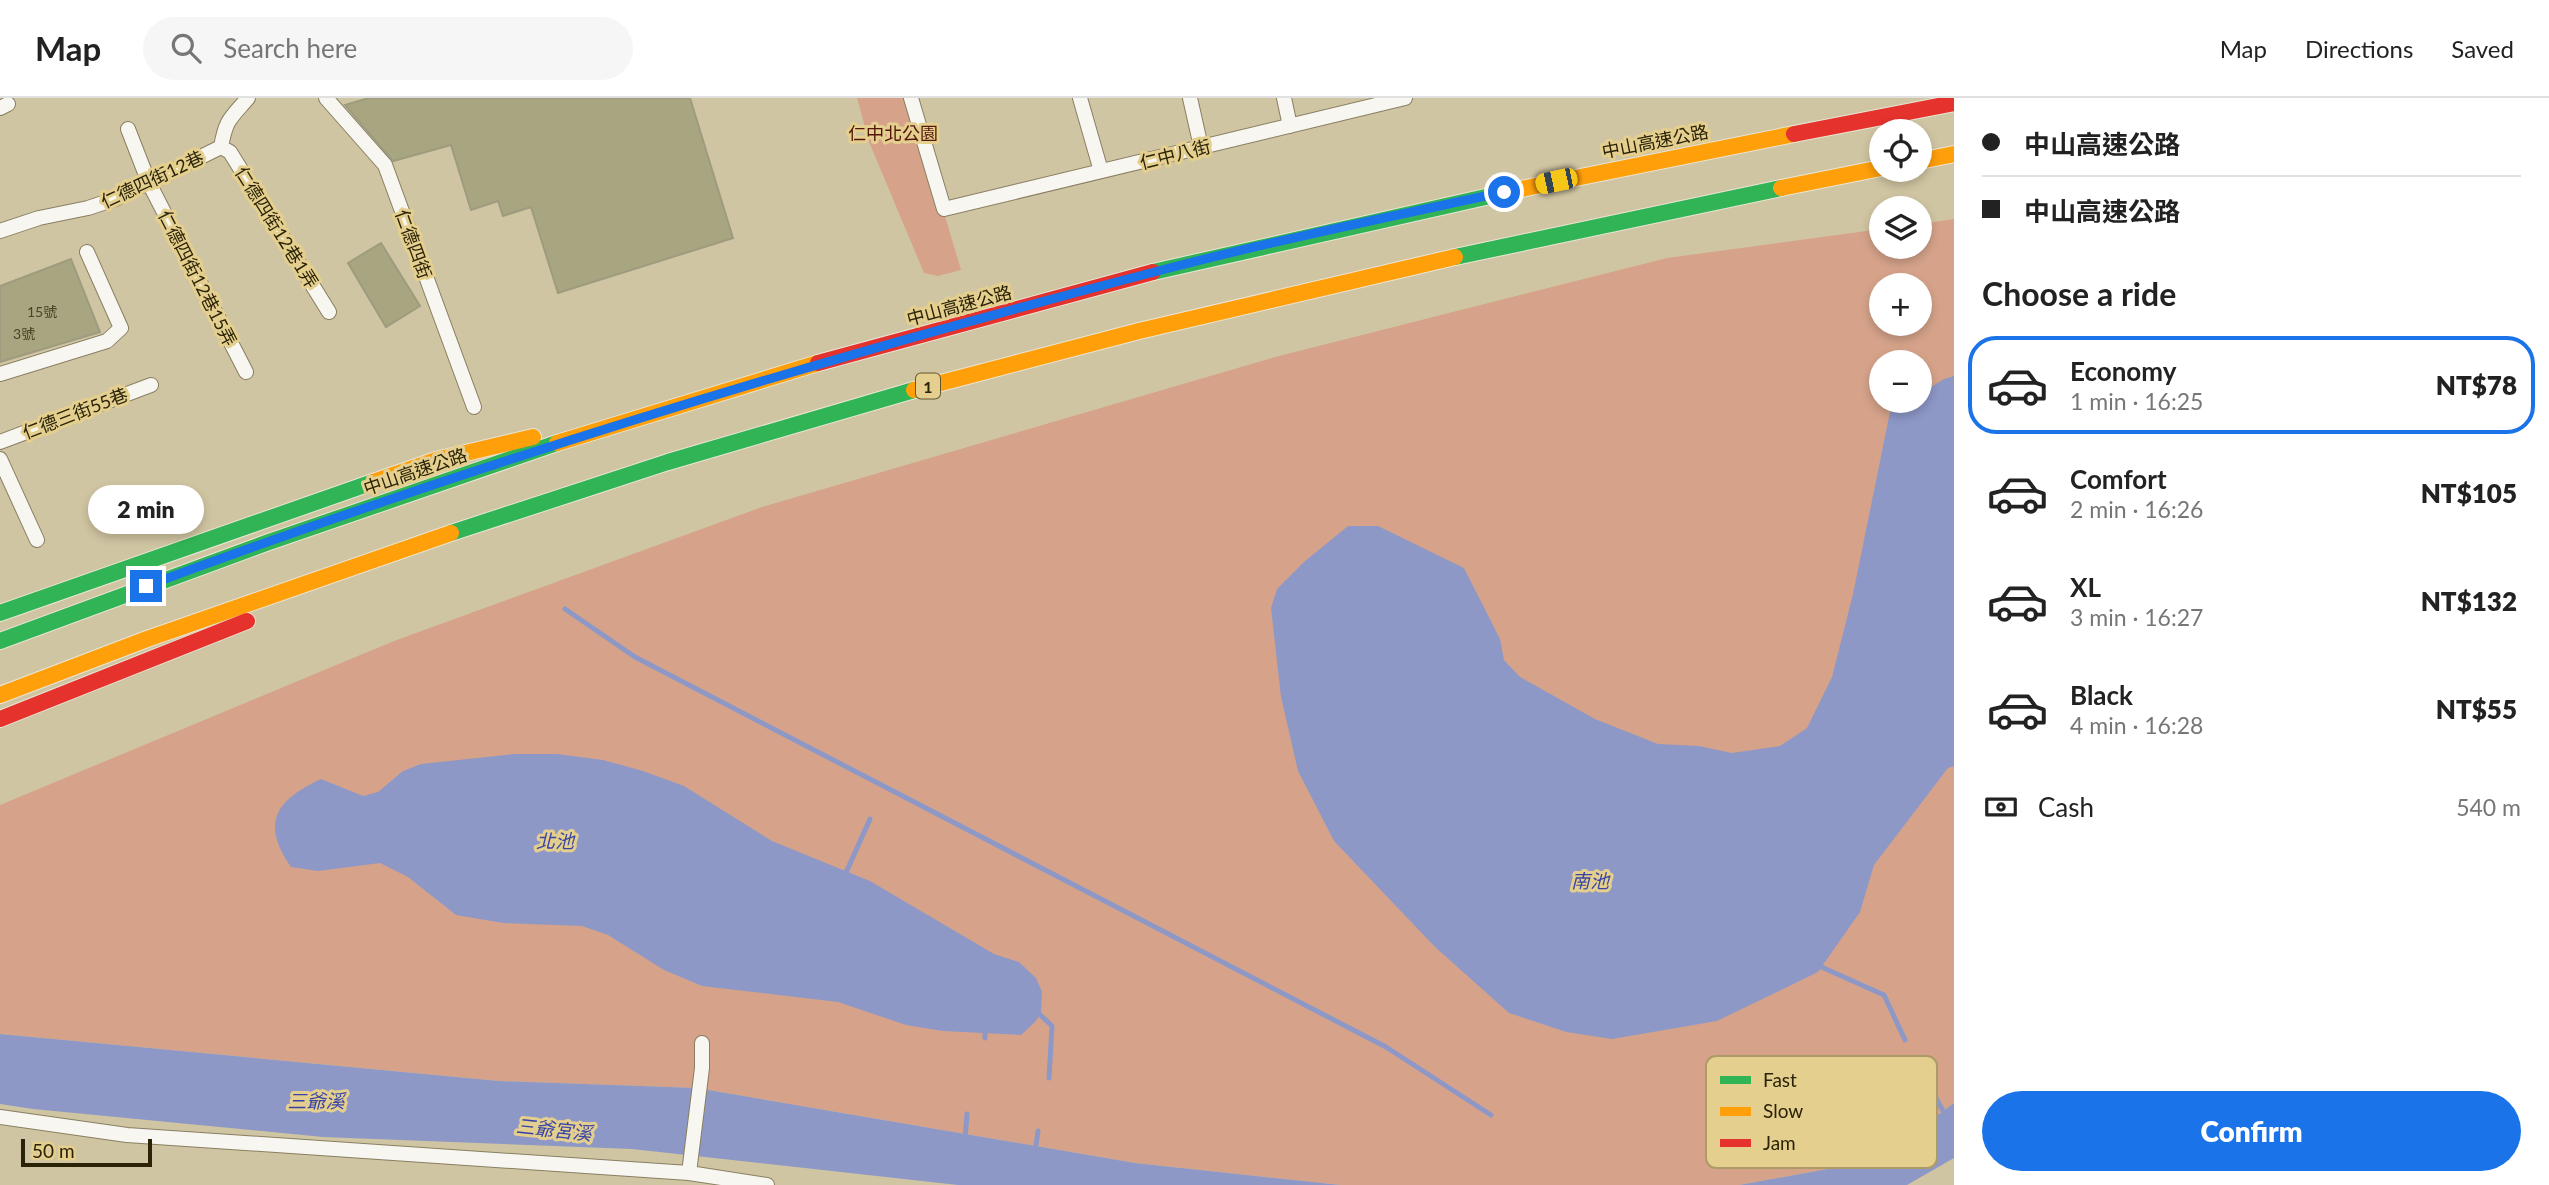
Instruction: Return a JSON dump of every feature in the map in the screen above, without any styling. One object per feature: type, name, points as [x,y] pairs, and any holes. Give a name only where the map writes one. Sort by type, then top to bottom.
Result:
[{"type":"highway","name":"中山高速公路","points":[[0,641],[194,568],[445,480],[710,395],[879,345],[1160,270],[1427,209],[1634,164],[1954,103]]},
{"type":"highway","points":[[1932,159],[1954,154]]},
{"type":"highway","name":"1","points":[[0,695],[460,527],[726,443],[896,394],[1176,321],[1439,259],[1869,170]]},
{"type":"highway","points":[[0,612],[436,460],[710,395]]},
{"type":"highway","points":[[0,719],[347,584],[460,527]]},
{"type":"street","name":"仁德四街12巷","points":[[0,232],[67,211],[88,208],[149,183],[221,147],[224,129],[230,116],[248,98]]},
{"type":"street","name":"仁德四街","points":[[327,98],[385,165],[474,407]]},
{"type":"street","points":[[1080,98],[1101,172]]},
{"type":"street","points":[[1190,98],[1201,147]]},
{"type":"street","points":[[1284,98],[1290,126]]},
{"type":"street","name":"仁中八街","points":[[914,99],[944,209],[1405,98]]},
{"type":"street","name":"仁德四街12巷15弄","points":[[128,129],[149,183],[246,372]]},
{"type":"street","name":"仁德四街12巷1弄","points":[[221,147],[230,152],[329,313]]},
{"type":"street","points":[[0,374],[107,341],[121,328],[87,252]]},
{"type":"street","name":"仁德三街55巷","points":[[0,442],[151,385]]},
{"type":"street","points":[[0,459],[37,540]]},
{"type":"street","points":[[690,1167],[702,1068],[702,1043]]},
{"type":"street","points":[[0,1117],[127,1135],[690,1167],[767,1185]]},
{"type":"green space","name":"仁中北公園","points":[[857,98],[910,98],[961,270],[938,276],[924,273],[869,142]]},
{"type":"green space","points":[[1954,219],[1954,1103],[1937,1116],[1937,1056],[1706,1056],[1706,1168],[1833,1168],[1739,1185],[1341,1185],[1135,1163],[697,1088],[499,1081],[0,1034],[0,805],[394,641],[762,507],[1275,357],[1667,258],[1869,231],[1869,259],[1932,259],[1932,222]]},
{"type":"water","name":"南池","points":[[1954,376],[1954,766],[1948,768],[1874,865],[1860,912],[1818,972],[1717,1021],[1612,1039],[1566,1032],[1509,1013],[1435,947],[1334,841],[1298,771],[1281,697],[1271,608],[1277,589],[1305,561],[1348,526],[1378,526],[1464,568],[1500,639],[1504,660],[1520,677],[1595,719],[1658,744],[1699,746],[1732,753],[1780,746],[1807,728],[1832,677],[1853,594],[1890,413],[1932,413],[1932,386]]},
{"type":"water","name":"北池","points":[[514,754],[557,754],[603,760],[684,786],[772,841],[870,881],[994,954],[1019,962],[1036,978],[1042,992],[1041,1013],[1021,1035],[943,1031],[906,1025],[838,1002],[702,986],[664,970],[608,935],[582,926],[503,923],[456,915],[408,877],[380,863],[318,871],[291,867],[276,838],[275,825],[284,804],[293,795],[321,779],[363,796],[378,792],[403,771],[421,764]]},
{"type":"water","name":"三爺溪","points":[[0,1034],[499,1081],[697,1088],[1135,1163],[1341,1185],[958,1185],[632,1149],[323,1137],[33,1109],[0,1104]]},
{"type":"water","points":[[1954,1103],[1954,1158],[1937,1168],[1937,1116]]},
{"type":"water","points":[[1833,1168],[1937,1168],[1907,1185],[1739,1185]]},
{"type":"building","points":[[369,98],[690,98],[733,238],[558,293],[531,207],[503,216],[498,201],[471,210],[451,145],[393,161],[345,105]]},
{"type":"building","points":[[381,243],[420,306],[386,327],[348,263]]},
{"type":"building","points":[[71,259],[100,332],[0,362],[0,286]]},
{"type":"waterway","points":[[565,609],[635,657],[1386,1047],[1491,1115]]},
{"type":"waterway","points":[[844,877],[870,819]]},
{"type":"waterway","points":[[1817,965],[1884,995],[1905,1040]]},
{"type":"waterway","points":[[1035,1010],[1052,1026],[1049,1078]]},
{"type":"waterway","points":[[985,1026],[985,1038]]},
{"type":"waterway","points":[[1937,1100],[1946,1116]]},
{"type":"waterway","points":[[965,1139],[967,1114]]},
{"type":"waterway","points":[[1035,1152],[1038,1131]]},
{"type":"traffic: fast","points":[[1455,257],[1781,188]]},
{"type":"traffic: fast","points":[[1153,272],[1521,189]]},
{"type":"traffic: fast","points":[[451,533],[668,462],[914,390]]},
{"type":"traffic: fast","points":[[0,641],[266,543],[557,443]]},
{"type":"traffic: fast","points":[[0,613],[373,482]]},
{"type":"traffic: slow","points":[[1521,189],[1794,134]]},
{"type":"traffic: slow","points":[[1932,159],[1954,154]]},
{"type":"traffic: slow","points":[[1781,188],[1869,170]]},
{"type":"traffic: slow","points":[[914,390],[1139,331],[1455,257]]},
{"type":"traffic: slow","points":[[557,443],[818,363]]},
{"type":"traffic: slow","points":[[373,482],[436,460],[533,437]]},
{"type":"traffic: slow","points":[[0,695],[147,639],[451,533]]},
{"type":"traffic: jam","points":[[1794,134],[1954,103]]},
{"type":"traffic: jam","points":[[818,363],[1153,272]]},
{"type":"traffic: jam","points":[[0,719],[247,621]]},
{"type":"route","points":[[146,586],[445,480],[710,395],[879,345],[1160,270],[1504,192]]},
{"type":"water label","name":"三爺宮溪","points":[[554,1129]]}]
